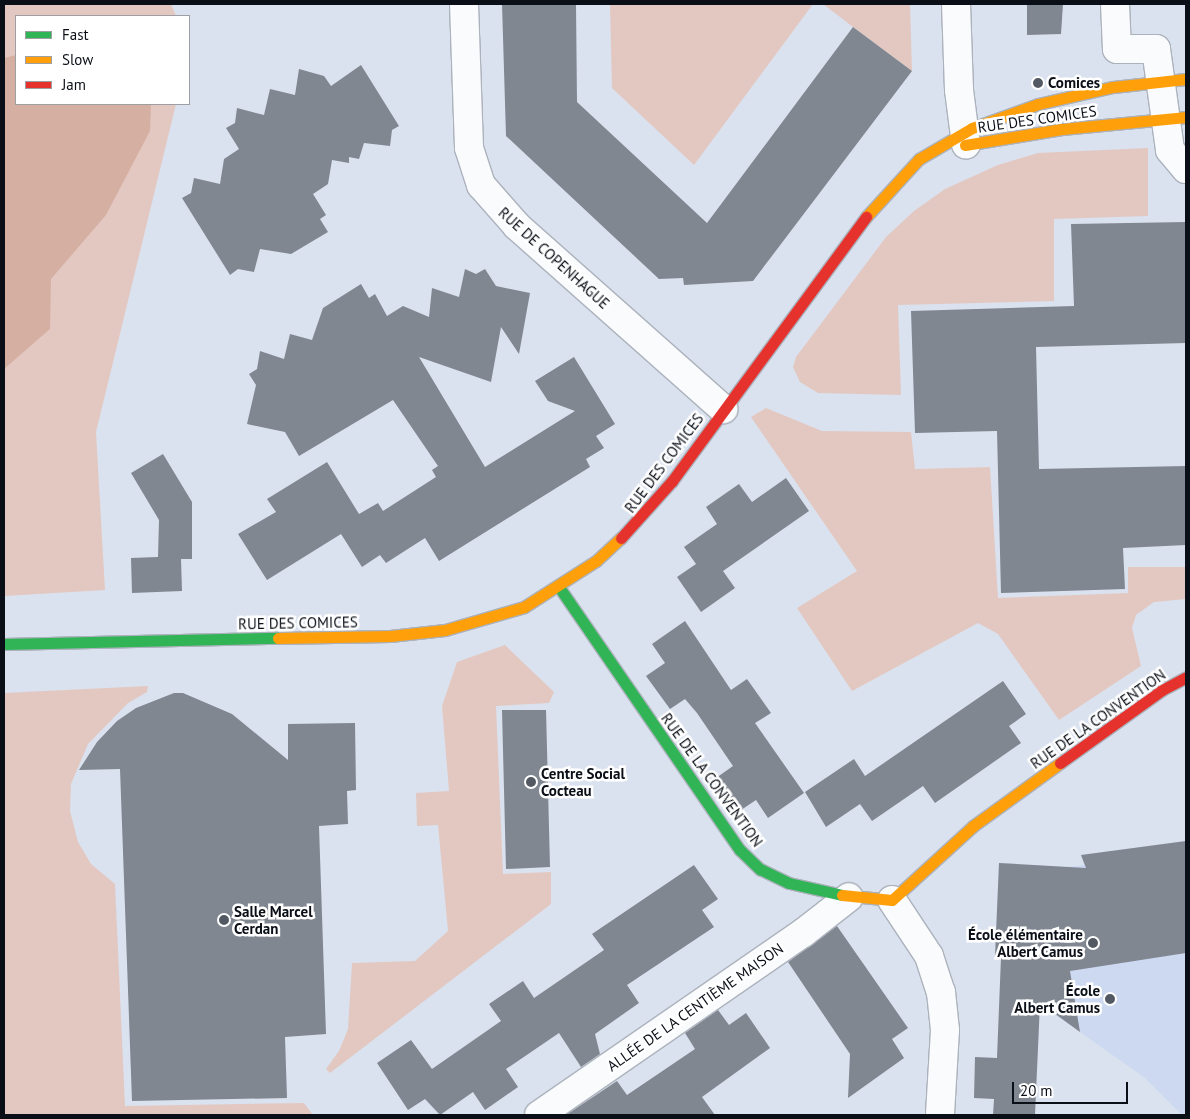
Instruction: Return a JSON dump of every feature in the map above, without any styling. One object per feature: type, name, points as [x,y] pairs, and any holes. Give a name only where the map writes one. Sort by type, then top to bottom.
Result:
[{"type":"street","name":"RUE DE COPENHAGUE","points":[[464,4],[469,148],[482,185],[516,226],[722,409]]},
{"type":"street","points":[[956,4],[964,139]]},
{"type":"street","points":[[1115,4],[1116,49],[1156,49],[1173,81],[1176,118],[1170,150],[1186,170]]},
{"type":"street","name":"RUE DES COMICES","points":[[4,644],[395,636],[445,630],[524,607],[559,587],[596,561],[634,527],[852,232],[900,178],[964,139],[1038,104],[1113,87],[1173,81]]},
{"type":"street","name":"RUE DES COMICES","points":[[964,139],[1176,118]]},
{"type":"street","name":"RUE DE LA CONVENTION","points":[[559,587],[740,850],[760,869],[789,883],[849,897],[892,900],[973,826],[1162,690],[1186,677]]},
{"type":"street","name":"ALLÉE DE LA CENTIÈME MAISON","points":[[539,1115],[803,933],[849,897]]},
{"type":"street","points":[[892,900],[929,956],[941,992],[945,1030],[940,1115]]},
{"type":"shaded area","points":[[4,4],[171,4],[176,15],[15,15],[15,105],[176,105],[96,432],[105,590],[4,596]]},
{"type":"shaded area","points":[[610,4],[813,4],[694,165],[612,88]]},
{"type":"shaded area","points":[[823,4],[910,4],[912,71],[853,27]]},
{"type":"shaded area","points":[[15,55],[15,105],[151,105],[150,131],[106,215],[51,279],[50,329],[4,369],[4,58]]},
{"type":"shaded area","points":[[1148,148],[1148,216],[1054,219],[1054,301],[898,305],[901,395],[818,393],[800,382],[793,367],[796,357],[886,237],[914,211],[945,189],[998,165],[1038,153]]},
{"type":"shaded area","points":[[766,408],[822,431],[911,432],[915,469],[990,467],[998,598],[1128,593],[1128,567],[1186,567],[1186,599],[1154,602],[1136,615],[1132,628],[1141,666],[1059,720],[998,634],[978,623],[852,691],[797,608],[857,571],[751,417]]},
{"type":"shaded area","points":[[505,645],[554,692],[549,703],[496,706],[503,874],[551,872],[551,904],[330,1073],[326,1069],[339,1051],[348,1029],[352,963],[415,961],[448,931],[438,825],[417,826],[416,793],[449,791],[442,706],[457,662]]},
{"type":"shaded area","points":[[148,686],[147,692],[128,703],[88,744],[71,784],[70,811],[78,842],[91,864],[115,884],[125,1106],[304,1103],[313,1115],[4,1115],[4,693]]},
{"type":"shaded area","name":"École Albert Camus","points":[[1186,841],[1186,1115],[1182,1115],[1145,1078],[1001,976],[1001,957],[995,957],[999,863],[1067,867],[1084,865],[1081,855]]},
{"type":"building","points":[[502,4],[576,4],[577,102],[707,223],[853,27],[912,71],[753,281],[684,285],[683,278],[659,279],[506,136]]},
{"type":"building","points":[[1027,4],[1063,4],[1061,34],[1027,35]]},
{"type":"building","points":[[361,65],[399,126],[392,130],[390,146],[364,143],[359,159],[349,157],[349,163],[332,160],[328,184],[313,194],[326,215],[320,219],[328,232],[291,254],[260,249],[254,272],[238,269],[230,275],[182,198],[191,193],[194,178],[220,184],[224,159],[239,149],[226,128],[235,123],[237,108],[264,115],[270,89],[295,95],[299,69],[324,76],[331,86]]},
{"type":"building","points":[[1186,222],[1186,343],[1036,347],[1039,469],[1186,466],[1186,545],[1123,548],[1125,589],[1001,593],[997,431],[915,433],[911,311],[1074,306],[1071,224]]},
{"type":"building","points":[[465,269],[476,274],[485,269],[496,286],[530,293],[519,354],[501,327],[491,382],[419,357],[485,467],[575,411],[548,401],[535,381],[574,357],[615,424],[596,436],[604,448],[586,459],[590,467],[439,561],[425,538],[386,563],[380,555],[362,567],[341,534],[267,580],[238,534],[276,512],[267,499],[327,462],[359,514],[378,503],[383,511],[436,477],[432,470],[438,466],[393,400],[299,456],[285,432],[247,424],[256,385],[249,374],[257,369],[260,351],[284,359],[290,334],[312,340],[323,308],[361,284],[369,298],[375,294],[387,316],[403,306],[429,317],[432,288],[459,297]]},
{"type":"building","points":[[163,454],[192,502],[192,559],[181,559],[182,591],[132,593],[131,558],[158,557],[159,520],[131,473]]},
{"type":"building","points":[[786,478],[809,511],[723,571],[735,588],[701,612],[677,577],[696,564],[684,547],[717,524],[706,507],[739,484],[752,502]]},
{"type":"building","points":[[685,621],[731,690],[747,679],[771,713],[755,723],[804,793],[768,818],[756,800],[738,812],[716,778],[733,766],[697,713],[685,699],[670,709],[646,676],[665,663],[652,644]]},
{"type":"building","points":[[1003,681],[1026,714],[1009,726],[1021,743],[935,803],[923,786],[872,821],[860,804],[826,827],[805,792],[854,759],[865,776]]},
{"type":"building","name":"Salle Marcel Cerdan","points":[[174,693],[183,693],[232,714],[288,760],[288,724],[355,723],[356,790],[347,791],[348,824],[319,826],[326,1034],[285,1037],[287,1098],[132,1101],[120,769],[79,770],[97,742],[117,721],[136,708]]},
{"type":"building","points":[[502,710],[546,710],[550,867],[506,869]]},
{"type":"building","name":"École Albert Camus","points":[[1186,841],[1186,953],[1070,971],[1080,1032],[1040,1003],[1035,1115],[993,1115],[994,1099],[974,1098],[975,1057],[997,1058],[1001,957],[995,957],[999,863],[1086,868],[1081,855]]},
{"type":"building","points":[[694,865],[718,899],[702,910],[714,927],[627,985],[639,1003],[595,1034],[600,1054],[581,1067],[559,1033],[506,1069],[518,1087],[485,1110],[473,1092],[440,1115],[425,1099],[408,1110],[377,1063],[411,1040],[432,1069],[501,1021],[489,1004],[523,981],[534,998],[604,950],[592,934]]},
{"type":"building","points":[[837,926],[908,1028],[892,1039],[904,1058],[848,1098],[850,1054],[788,962]]},
{"type":"building","points":[[718,1010],[729,1025],[746,1013],[770,1048],[702,1097],[715,1115],[566,1115],[617,1081],[627,1095],[695,1049],[685,1033]]},
{"type":"traffic: fast","points":[[559,587],[740,850],[760,869],[789,883],[842,895]]},
{"type":"traffic: fast","points":[[4,644],[278,638]]},
{"type":"traffic: slow","points":[[866,217],[919,159],[972,128],[1038,104],[1113,87],[1186,79]]},
{"type":"traffic: slow","points":[[965,145],[1062,129],[1186,117]]},
{"type":"traffic: slow","points":[[278,638],[390,636],[445,630],[524,607],[596,561],[621,538]]},
{"type":"traffic: slow","points":[[842,895],[892,900],[973,826],[1060,763]]},
{"type":"traffic: jam","points":[[621,538],[672,481],[866,217]]},
{"type":"traffic: jam","points":[[1060,763],[1162,690],[1186,677]]},
{"type":"place","name":"Comices","points":[[1038,83]]},
{"type":"place","name":"Centre Social Cocteau","points":[[531,782]]},
{"type":"place","name":"Salle Marcel Cerdan","points":[[224,920]]},
{"type":"place","name":"École élémentaire Albert Camus","points":[[1093,943]]},
{"type":"place","name":"École Albert Camus","points":[[1110,999]]}]
